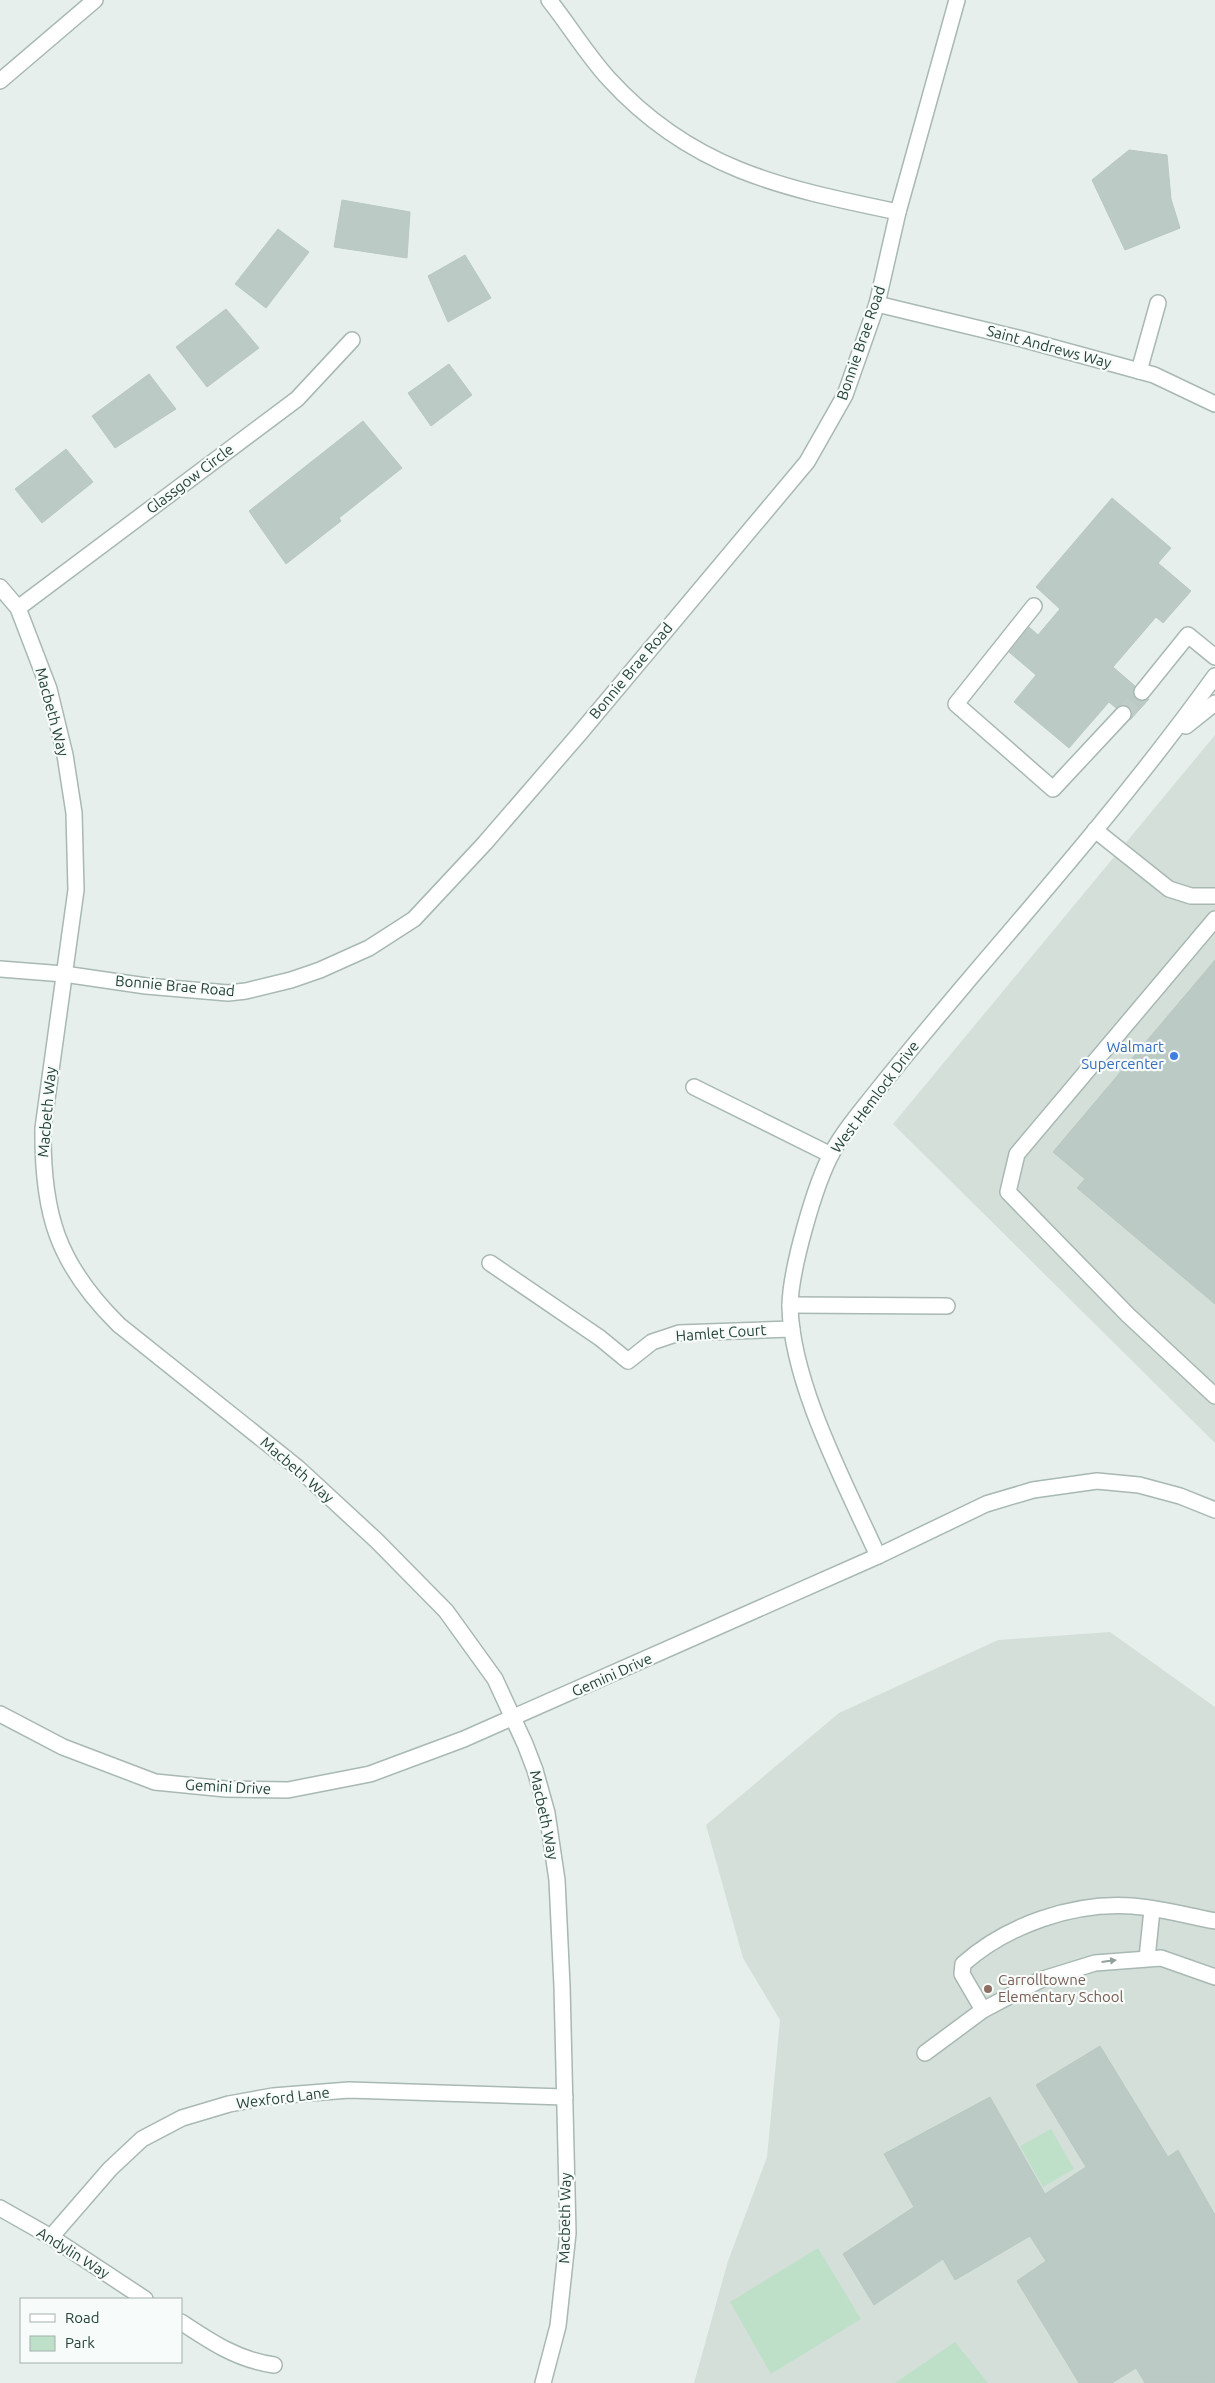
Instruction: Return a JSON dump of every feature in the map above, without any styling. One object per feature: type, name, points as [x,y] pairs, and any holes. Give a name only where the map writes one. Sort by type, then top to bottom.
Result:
[{"type":"street","points":[[0,81],[95,0]]},
{"type":"street","points":[[549,0],[608,78],[678,140],[724,165],[804,192],[898,212]]},
{"type":"street","name":"Bonnie Brae Road","points":[[0,969],[64,974],[146,986],[228,992],[246,991],[291,980],[320,970],[369,948],[414,920],[485,843],[574,740],[808,462],[845,395],[878,304],[898,212],[957,0]]},
{"type":"street","points":[[1139,371],[1158,303]]},
{"type":"street","name":"Saint Andrews Way","points":[[878,304],[1022,338],[1154,375],[1215,404]]},
{"type":"street","name":"Glassgow Circle","points":[[18,608],[296,399],[352,340]]},
{"type":"street","name":"Macbeth Way","points":[[0,587],[18,608],[49,689],[64,754],[74,813],[76,890],[43,1128],[42,1166],[50,1218],[65,1256],[94,1300],[119,1325],[298,1468],[377,1541],[446,1611],[495,1679],[514,1718],[535,1770],[544,1804],[557,1880],[568,2233],[558,2326],[543,2383]]},
{"type":"street","points":[[1034,606],[956,704],[1053,789],[1123,714]]},
{"type":"street","points":[[1142,692],[1188,636],[1215,657]]},
{"type":"street","name":"West Hemlock Drive","points":[[878,1556],[823,1434],[805,1384],[792,1329],[790,1305],[794,1278],[803,1237],[816,1194],[831,1155],[856,1118],[902,1058],[1171,738],[1215,676]]},
{"type":"street","name":"West Hemlock Drive","points":[[1171,738],[1215,703]]},
{"type":"street","points":[[1095,830],[1169,889],[1190,896],[1215,896]]},
{"type":"street","points":[[1215,919],[1017,1154],[1008,1192],[1128,1315],[1215,1396]]},
{"type":"street","points":[[694,1087],[831,1155]]},
{"type":"street","name":"Hamlet Court","points":[[490,1263],[600,1338],[628,1361],[652,1342],[679,1333],[792,1329]]},
{"type":"street","points":[[790,1305],[947,1306]]},
{"type":"street","name":"Gemini Drive","points":[[0,1714],[63,1747],[155,1782],[226,1789],[288,1790],[370,1774],[514,1718],[878,1556],[986,1504],[1033,1490],[1097,1481],[1139,1485],[1180,1496],[1215,1510]]},
{"type":"street","points":[[983,2010],[962,1974],[963,1964],[984,1947],[1046,1917],[1087,1909],[1132,1906],[1215,1921]]},
{"type":"street","points":[[1146,1958],[1152,1910]]},
{"type":"street","points":[[925,2053],[983,2010],[1040,1980],[1095,1963],[1161,1958],[1215,1977]]},
{"type":"street","name":"Wexford Lane","points":[[51,2237],[110,2170],[142,2139],[182,2118],[229,2104],[274,2096],[349,2090],[565,2097]]},
{"type":"street","name":"Andylin Way","points":[[0,2208],[51,2237],[143,2298]]},
{"type":"street","points":[[182,2323],[233,2355],[254,2362],[274,2365]]},
{"type":"shaded area","points":[[1215,735],[1215,1443],[893,1124]]},
{"type":"shaded area","name":"Carrolltowne Elementary School","points":[[1110,1632],[1215,1707],[1215,2383],[694,2383],[728,2261],[767,2157],[780,2020],[743,1958],[706,1825],[839,1713],[998,1640]]},
{"type":"green space","points":[[1051,2129],[1074,2169],[1043,2187],[1020,2146]]},
{"type":"green space","points":[[818,2248],[861,2319],[771,2374],[730,2302]]},
{"type":"green space","points":[[955,2342],[988,2383],[895,2383]]},
{"type":"building","points":[[1129,150],[1167,155],[1171,199],[1180,228],[1125,250],[1092,180]]},
{"type":"building","points":[[342,200],[410,212],[407,258],[334,247]]},
{"type":"building","points":[[278,229],[309,252],[266,308],[235,284]]},
{"type":"building","points":[[465,255],[491,298],[448,322],[428,276]]},
{"type":"building","points":[[226,309],[259,348],[207,387],[176,347]]},
{"type":"building","points":[[449,364],[472,395],[431,426],[408,393]]},
{"type":"building","points":[[149,374],[176,409],[115,448],[92,416]]},
{"type":"building","points":[[363,421],[402,468],[339,518],[341,521],[286,564],[249,511]]},
{"type":"building","points":[[66,449],[93,482],[42,523],[15,489]]},
{"type":"building","points":[[1112,498],[1171,548],[1158,563],[1191,591],[1163,623],[1156,617],[1113,667],[1135,686],[1133,691],[1136,699],[1141,701],[1149,699],[1130,720],[1132,712],[1129,707],[1121,705],[1116,708],[1109,702],[1069,748],[1014,702],[1036,675],[1009,652],[1029,627],[1038,635],[1060,609],[1036,587]]},
{"type":"building","name":"Walmart Supercenter","points":[[1215,960],[1215,1304],[1077,1188],[1085,1179],[1053,1152]]},
{"type":"building","name":"Carrolltowne Elementary School","points":[[1100,2046],[1168,2157],[1178,2150],[1215,2215],[1215,2383],[1145,2383],[1136,2368],[1112,2383],[1079,2383],[1017,2281],[1046,2261],[1030,2236],[955,2280],[943,2259],[874,2305],[843,2254],[914,2207],[884,2154],[990,2097],[1045,2194],[1086,2167],[1036,2085]]},
{"type":"tunnel","points":[[1123,714],[1142,692]]},
{"type":"place","name":"Walmart Supercenter","points":[[1174,1056]]},
{"type":"place","name":"Carrolltowne Elementary School","points":[[988,1989]]}]
